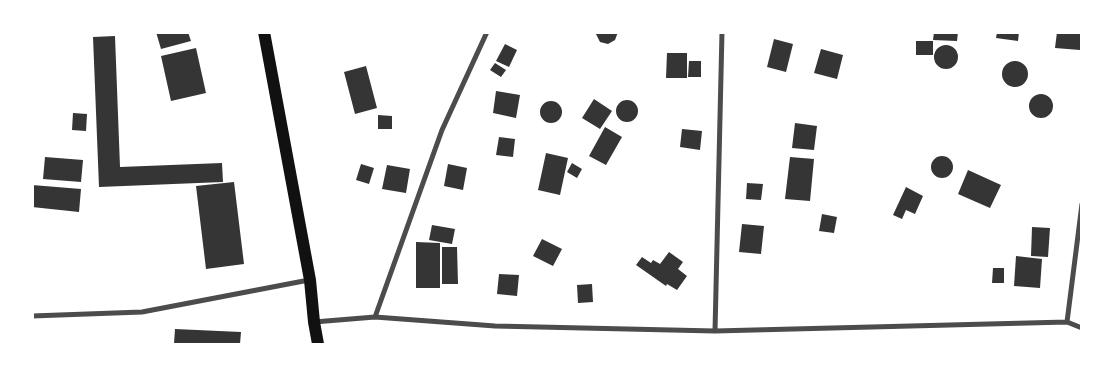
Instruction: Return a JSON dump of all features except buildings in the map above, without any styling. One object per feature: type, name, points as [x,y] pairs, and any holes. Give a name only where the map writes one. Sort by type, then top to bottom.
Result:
[{"type":"main road","points":[[264,32],[310,280],[318,344]]},
{"type":"street","points":[[375,316],[442,130],[487,32]]},
{"type":"street","points":[[715,331],[722,32]]},
{"type":"street","points":[[1067,322],[1082,204]]},
{"type":"street","points":[[32,316],[142,312],[310,280]]},
{"type":"street","points":[[314,322],[375,316],[495,326],[715,331],[1067,322],[1082,328]]}]
